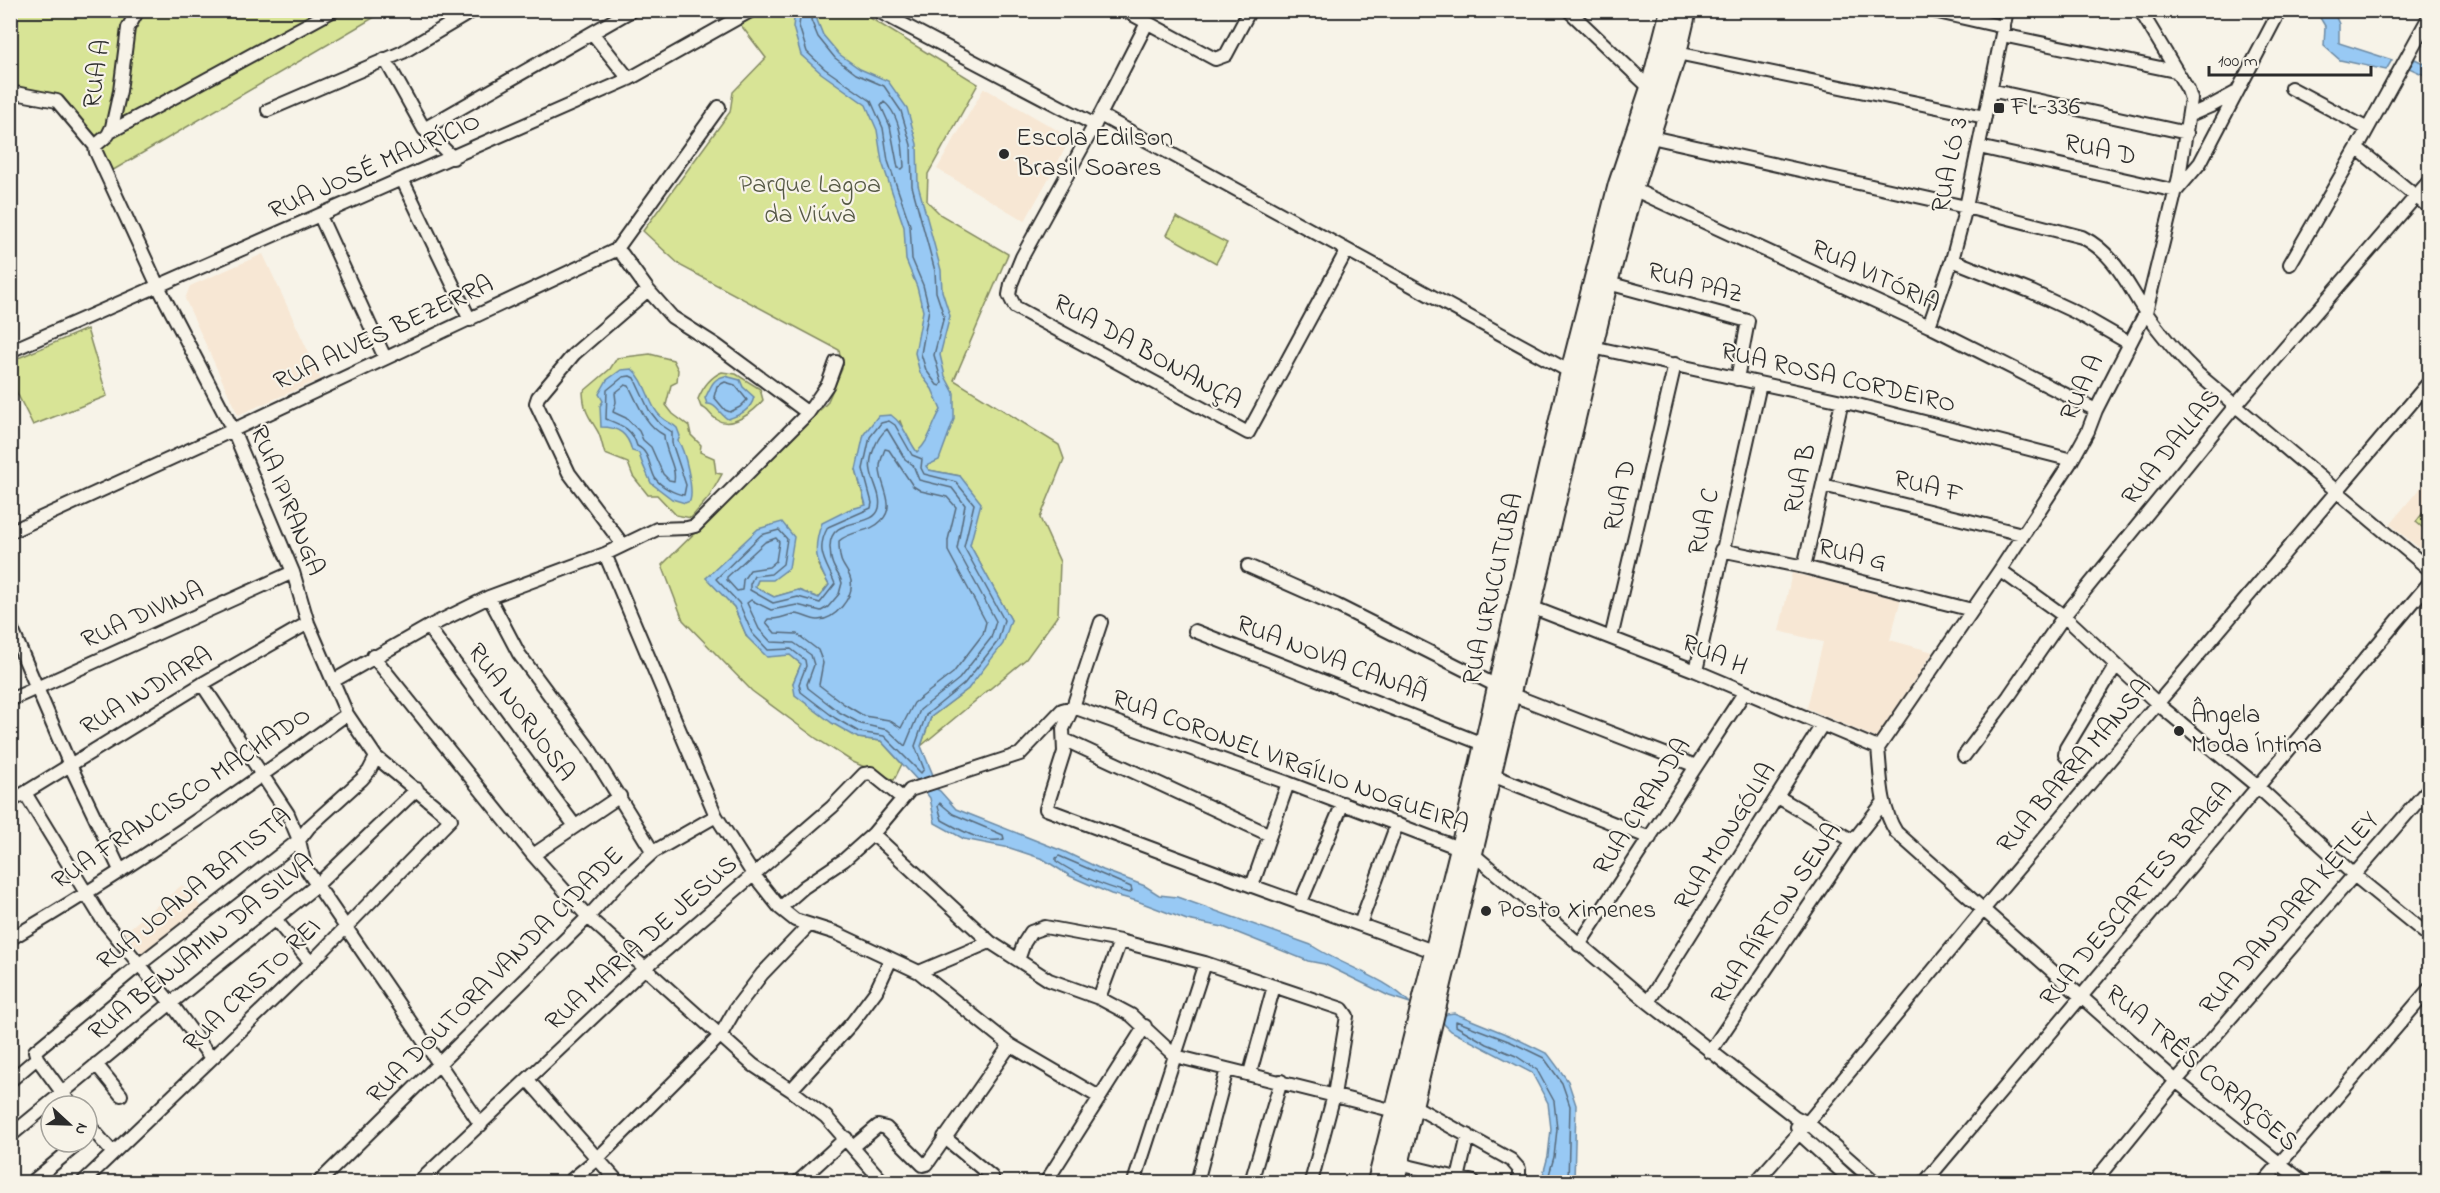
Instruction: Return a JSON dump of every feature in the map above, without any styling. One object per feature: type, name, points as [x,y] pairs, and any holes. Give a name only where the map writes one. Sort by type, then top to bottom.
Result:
[{"type":"street","name":"RUA A","points":[[108,174],[95,146],[110,132],[120,91],[128,28],[138,10]]},
{"type":"street","points":[[110,132],[334,10]]},
{"type":"street","points":[[268,110],[403,52],[474,10]]},
{"type":"street","points":[[424,129],[632,10]]},
{"type":"street","name":"RUA JOSÉ MAURÍCIO","points":[[10,351],[629,79],[752,10]]},
{"type":"street","points":[[876,10],[1097,120],[1347,250],[1577,376]]},
{"type":"street","points":[[1124,10],[1215,59],[1226,55],[1250,10]]},
{"type":"street","points":[[1568,10],[1656,94]]},
{"type":"street","name":"RUA URUCUTUBA","points":[[1577,376],[1592,346],[1633,189],[1651,137],[1670,10]]},
{"type":"street","name":"RUA URUCUTUBA","points":[[1377,1182],[1433,951],[1492,775],[1503,690],[1539,544],[1618,184],[1656,94],[1677,53],[1686,10]]},
{"type":"street","points":[[1929,10],[2003,31],[2175,71]]},
{"type":"street","name":"RUA LÓ 3","points":[[1929,326],[1952,260],[1966,207],[2007,10]]},
{"type":"street","name":"RUA A","points":[[1878,748],[2072,460],[2146,312],[2176,190],[2191,99],[2188,90],[2140,10]]},
{"type":"street","points":[[2176,190],[2200,163],[2280,10]]},
{"type":"street","points":[[2290,264],[2430,15]]},
{"type":"street","points":[[1097,120],[1147,24]]},
{"type":"street","points":[[593,34],[629,79]]},
{"type":"street","points":[[1677,53],[1985,117]]},
{"type":"street","points":[[386,58],[424,129],[453,158]]},
{"type":"street","points":[[2291,88],[2366,128]]},
{"type":"street","points":[[1990,90],[2187,133]]},
{"type":"street","points":[[10,92],[57,101],[95,146]]},
{"type":"street","points":[[2190,115],[2237,92]]},
{"type":"street","name":"RUA ALVES BEZERRA","points":[[10,532],[234,430],[616,250],[719,106]]},
{"type":"street","name":"RUA DA BONANÇA","points":[[1097,120],[1022,257],[1011,284],[1011,302],[1015,307],[1248,433],[1347,250]]},
{"type":"street","points":[[1651,137],[1966,207],[2082,237],[2093,243],[2112,259],[2146,312],[2178,355],[2235,406],[2430,570]]},
{"type":"street","name":"RUA D","points":[[1979,147],[2176,190]]},
{"type":"street","points":[[2357,148],[2430,208]]},
{"type":"street","name":"RUA IPIRANGA","points":[[108,174],[158,286],[234,430],[293,572],[308,623],[347,714],[376,757],[451,819]]},
{"type":"street","points":[[402,179],[470,320]]},
{"type":"street","name":"RUA DALLAS","points":[[1964,756],[2064,616],[2235,406],[2430,180]]},
{"type":"street","name":"RUA VITÓRIA","points":[[1633,189],[1929,326],[2096,410]]},
{"type":"street","points":[[320,216],[386,358]]},
{"type":"street","points":[[616,250],[622,254],[648,290],[672,317],[725,352],[808,413]]},
{"type":"street","points":[[1952,260],[2053,302],[2129,344]]},
{"type":"street","name":"RUA PAZ","points":[[1608,283],[1748,321],[1737,379]]},
{"type":"street","points":[[623,545],[568,473],[536,403],[538,397],[574,354],[648,290]]},
{"type":"street","name":"RUA ROSA CORDEIRO","points":[[1592,346],[1842,401],[2072,460]]},
{"type":"street","points":[[333,681],[373,656],[489,597],[605,554],[657,529],[695,526],[808,413],[828,384],[836,362]]},
{"type":"street","name":"RUA D","points":[[1611,638],[1675,364]]},
{"type":"street","name":"RUA BARRA MANSA","points":[[1756,1182],[1808,1123],[1982,911],[2430,381]]},
{"type":"street","name":"RUA C","points":[[1696,671],[1721,550],[1760,384]]},
{"type":"street","name":"RUA B","points":[[1804,567],[1842,401]]},
{"type":"street","name":"RUA F","points":[[1823,485],[2022,534]]},
{"type":"street","name":"RUA URUCUTUBA","points":[[1395,1182],[1414,1106],[1466,851],[1484,744],[1531,608],[1539,544]]},
{"type":"street","name":"RUA G","points":[[1721,550],[1804,567],[1971,610]]},
{"type":"street","points":[[605,554],[716,816],[753,874],[780,908],[795,920],[836,933],[919,972],[1010,1045],[1099,1097]]},
{"type":"street","points":[[1248,566],[1336,605],[1503,690],[1696,766]]},
{"type":"street","points":[[2000,570],[2064,616],[2158,704],[2258,787],[2354,875],[2430,937]]},
{"type":"street","name":"RUA DIVINA","points":[[10,700],[293,572]]},
{"type":"street","name":"RUA DESCARTES BRAGA","points":[[1925,1182],[2430,582]]},
{"type":"street","points":[[489,597],[519,654],[588,747],[654,852]]},
{"type":"street","name":"RUA H","points":[[1531,608],[1696,671],[1878,748]]},
{"type":"street","points":[[1101,622],[1073,707],[1063,729],[1064,752],[1045,808],[1433,951]]},
{"type":"street","name":"RUA INDIARA","points":[[10,802],[202,684],[308,623]]},
{"type":"street","points":[[10,625],[70,765],[120,870]]},
{"type":"street","name":"RUA NORJOSA","points":[[428,627],[575,826]]},
{"type":"street","name":"RUA NOVA CANAÃ","points":[[1195,632],[1484,744]]},
{"type":"street","points":[[373,656],[533,855],[588,916],[753,1065],[826,1117],[883,1182]]},
{"type":"street","points":[[2067,757],[2066,748],[2116,665]]},
{"type":"street","points":[[202,684],[288,814],[299,840],[305,867],[481,1125]]},
{"type":"street","name":"RUA CIRANDA","points":[[1579,945],[1744,693]]},
{"type":"street","points":[[780,908],[804,887],[844,860],[873,834],[902,798],[923,784],[1020,754],[1062,710],[1073,707]]},
{"type":"street","name":"RUA CORONEL VIRGÍLIO NOGUEIRA","points":[[1073,707],[1343,802],[1466,851],[1710,1052],[1795,1117],[1808,1123],[1875,1182]]},
{"type":"street","name":"RUA FRANCISCO MACHADO","points":[[10,939],[86,895],[261,776],[347,714]]},
{"type":"street","name":"RUA MONGÓLIA","points":[[1648,1002],[1822,725]]},
{"type":"street","points":[[1065,740],[1270,835]]},
{"type":"street","name":"RUA TRÊS CORAÇÕES","points":[[1878,748],[1883,803],[1896,832],[1982,911],[2176,1081],[2303,1182]]},
{"type":"street","name":"RUA JOANA BATISTA","points":[[10,1081],[35,1055],[140,964],[299,840],[309,827],[362,779],[376,757]]},
{"type":"street","name":"RUA MARIA DE JESUS","points":[[419,1182],[645,968],[832,807],[866,773],[872,773],[902,798]]},
{"type":"street","points":[[1492,775],[1650,838]]},
{"type":"street","points":[[1252,886],[1288,783]]},
{"type":"street","name":"RUA DANDARA KETLEY","points":[[2094,1182],[2176,1081],[2430,787]]},
{"type":"street","name":"RUA BENJAMIN DA SILVA","points":[[62,1094],[317,885],[417,789]]},
{"type":"street","points":[[25,793],[102,919],[171,1003],[212,1058]]},
{"type":"street","points":[[533,855],[620,796]]},
{"type":"street","points":[[1778,797],[1853,841]]},
{"type":"street","points":[[1300,903],[1343,802]]},
{"type":"street","name":"RUA AÍRTON SENA","points":[[1710,1052],[1853,841],[1883,803]]},
{"type":"street","name":"RUA DOUTORA VANDA CIDADE","points":[[319,1182],[616,886],[654,852],[716,816]]},
{"type":"street","name":"RUA CRISTO REI","points":[[83,1182],[311,963],[451,819]]},
{"type":"street","points":[[1360,924],[1396,824]]},
{"type":"street","points":[[873,834],[990,942],[1049,980],[1099,998],[1131,1015],[1175,1056],[1395,1111]]},
{"type":"street","points":[[275,919],[311,963]]},
{"type":"street","points":[[569,1182],[598,1158],[720,1036],[736,1008],[762,974],[809,925]]},
{"type":"street","points":[[1018,960],[1031,932],[1045,927],[1120,940],[1205,963],[1342,1009],[1347,1016],[1334,1095],[1311,1182]]},
{"type":"street","points":[[1099,998],[1120,940]]},
{"type":"street","points":[[919,972],[990,942]]},
{"type":"street","points":[[791,1090],[852,1023],[876,991],[891,958]]},
{"type":"street","points":[[1134,1182],[1205,963]]},
{"type":"street","points":[[1250,1073],[1274,986]]},
{"type":"street","points":[[2264,1182],[2430,988]]},
{"type":"street","points":[[1046,1182],[1145,1026]]},
{"type":"street","points":[[798,1182],[849,1142],[878,1126],[886,1128],[923,1165],[927,1164],[1010,1045]]},
{"type":"street","points":[[35,1055],[62,1094]]},
{"type":"street","points":[[96,1064],[121,1095]]},
{"type":"street","points":[[1197,1182],[1227,1069]]},
{"type":"street","points":[[528,1080],[618,1182]]},
{"type":"street","points":[[1251,1182],[1281,1081]]},
{"type":"street","points":[[1414,1106],[1516,1164],[1519,1169],[1519,1182]]},
{"type":"street","name":"RUA BENJAMIN DA SILVA","points":[[10,1137],[39,1113]]},
{"type":"street","points":[[1795,1117],[1799,1133],[1853,1182]]},
{"type":"street","points":[[1458,1179],[1468,1135]]},
{"type":"street","points":[[944,1137],[992,1177]]},
{"type":"street","points":[[99,1139],[114,1153]]},
{"type":"street","points":[[32,1182],[66,1154]]},
{"type":"street","points":[[1399,1164],[1474,1182]]},
{"type":"shaded area","name":"Escola Edilson Brasil Soares","points":[[984,88],[1071,138],[1025,221],[937,169]]},
{"type":"shaded area","points":[[263,254],[321,379],[238,415],[185,299],[190,286]]},
{"type":"shaded area","points":[[2429,477],[2429,556],[2390,524]]},
{"type":"shaded area","points":[[1792,573],[1901,599],[1890,640],[1933,652],[1876,738],[1807,708],[1823,642],[1779,631]]},
{"type":"shaded area","points":[[182,885],[203,909],[145,957],[125,932]]},
{"type":"green space","points":[[10,11],[385,11],[110,172],[53,101],[11,97]]},
{"type":"green space","name":"Parque Lagoa da Viúva","points":[[730,11],[859,11],[978,84],[928,174],[927,201],[941,215],[1008,254],[954,380],[1059,445],[1064,459],[1040,518],[1060,562],[1058,615],[1026,659],[921,746],[931,717],[968,689],[1011,620],[970,545],[960,476],[928,470],[905,434],[900,421],[856,470],[866,506],[848,510],[818,565],[829,585],[818,598],[798,590],[774,597],[755,587],[758,580],[707,578],[734,607],[747,637],[790,655],[801,664],[793,683],[858,738],[881,741],[902,764],[894,780],[853,762],[817,739],[752,691],[683,620],[662,565],[827,403],[842,369],[839,350],[681,266],[643,231],[730,112],[733,92],[766,58]]},
{"type":"green space","points":[[1176,217],[1227,243],[1216,263],[1167,235]]},
{"type":"green space","points":[[87,329],[107,396],[33,425],[11,381],[11,361]]},
{"type":"green space","points":[[650,354],[673,360],[678,370],[677,382],[671,385],[666,405],[673,414],[689,426],[691,435],[701,445],[700,452],[714,458],[716,473],[722,474],[709,497],[691,518],[676,515],[657,495],[648,495],[633,476],[628,463],[605,454],[600,435],[584,404],[583,392],[610,369],[617,358]]},
{"type":"green space","points":[[722,372],[736,374],[760,389],[763,400],[749,414],[735,421],[722,422],[701,407],[698,399],[707,383]]},
{"type":"green space","points":[[2429,505],[2429,533],[2416,522]]},
{"type":"water","points":[[795,11],[819,11],[817,20],[823,35],[839,54],[860,69],[888,81],[907,108],[917,144],[918,185],[941,270],[942,291],[950,316],[940,355],[945,376],[954,393],[954,419],[939,460],[926,466],[929,470],[960,476],[981,503],[970,545],[1011,620],[1003,644],[968,689],[931,717],[921,746],[933,775],[919,782],[881,741],[858,738],[832,723],[795,695],[793,683],[801,664],[790,655],[767,657],[747,637],[734,607],[706,578],[758,529],[782,522],[794,537],[789,568],[773,580],[758,580],[755,587],[774,597],[798,590],[819,598],[829,585],[818,562],[816,548],[822,523],[848,510],[866,505],[856,470],[864,434],[878,416],[891,415],[903,427],[917,452],[925,443],[941,410],[932,389],[920,373],[915,353],[923,311],[917,287],[906,260],[904,227],[882,162],[877,130],[866,105],[821,73],[801,55],[793,27]]},
{"type":"water","points":[[2316,11],[2333,11],[2339,24],[2339,43],[2392,60],[2386,70],[2340,60],[2324,46],[2325,26]]},
{"type":"water","points":[[2415,59],[2429,66],[2429,77],[2409,68]]},
{"type":"water","points":[[632,369],[642,381],[659,415],[677,428],[680,436],[678,441],[690,480],[690,501],[685,503],[672,499],[651,483],[639,453],[632,451],[625,436],[613,428],[601,427],[600,406],[603,401],[599,394],[607,380],[621,370]]},
{"type":"water","points":[[725,376],[740,380],[743,387],[754,397],[744,411],[728,419],[713,405],[707,404],[705,398],[714,382]]},
{"type":"water","points":[[929,784],[940,791],[956,809],[1065,852],[1145,886],[1159,895],[1177,897],[1311,945],[1375,978],[1410,1003],[1389,996],[1324,964],[1308,961],[1223,927],[1187,920],[1111,894],[1070,876],[1043,859],[1010,848],[964,839],[935,823],[930,798],[921,786]]},
{"type":"water","points":[[1454,1013],[1548,1054],[1568,1081],[1576,1105],[1574,1182],[1541,1182],[1548,1156],[1551,1129],[1548,1103],[1532,1073],[1451,1031],[1442,1018]]},
{"type":"place","name":"FL-336","points":[[1999,108]]},
{"type":"place","name":"Escola Edilson Brasil Soares","points":[[1004,154]]},
{"type":"place","name":"Ângela Moda Íntima","points":[[2179,731]]},
{"type":"place","name":"Posto Ximenes","points":[[1486,911]]}]
